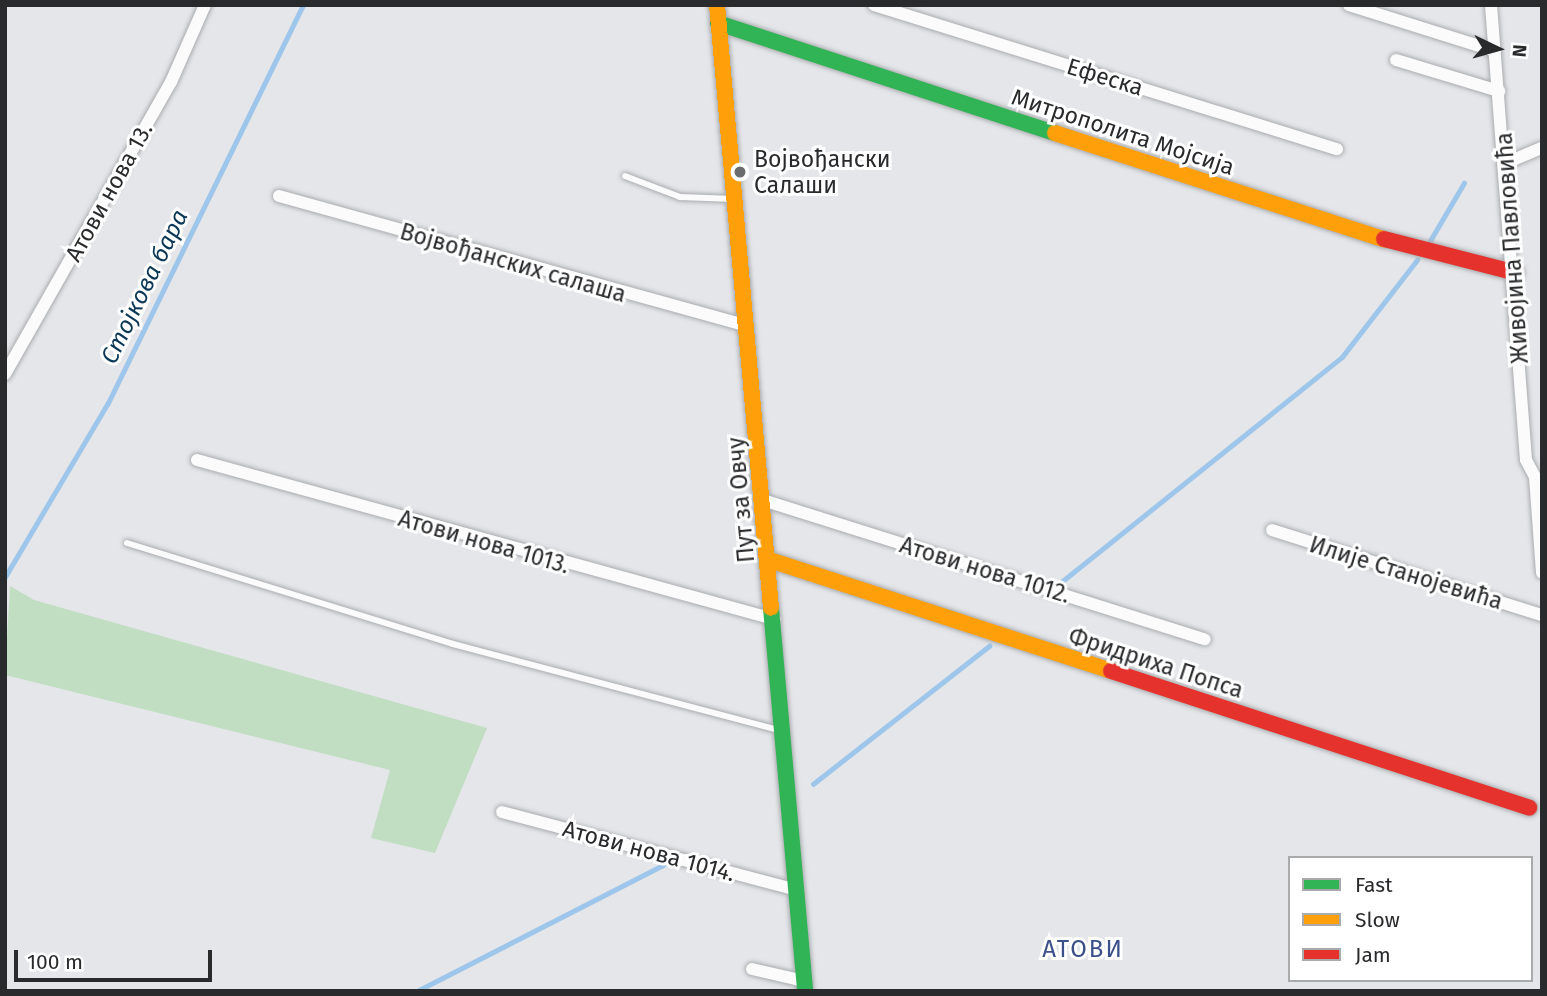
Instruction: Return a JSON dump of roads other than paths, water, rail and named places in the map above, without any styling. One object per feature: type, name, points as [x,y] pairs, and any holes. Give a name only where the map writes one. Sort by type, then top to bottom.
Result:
[{"type":"street","name":"Атови нова 13.","points":[[5,374],[171,82],[205,5]]},
{"type":"street","name":"Пут за Овчу","points":[[717,5],[765,501],[804,986]]},
{"type":"street","name":"Ефеска","points":[[874,5],[1337,149]]},
{"type":"street","points":[[1349,5],[1495,51]]},
{"type":"street","name":"Живојина Павловића","points":[[1491,5],[1516,273],[1526,460],[1535,477],[1542,573]]},
{"type":"street","name":"Митрополита Мојсија","points":[[718,23],[1358,232],[1516,273]]},
{"type":"street","points":[[1396,60],[1499,90]]},
{"type":"street","points":[[1506,163],[1542,148]]},
{"type":"street","name":"Војвођанских салаша","points":[[279,197],[748,326]]},
{"type":"street","name":"Атови нова 1013.","points":[[197,460],[774,619]]},
{"type":"street","name":"Атови нова 1012.","points":[[765,501],[1205,639]]},
{"type":"street","name":"Илије Станојевића","points":[[1272,530],[1542,615]]},
{"type":"street","name":"Фридриха Попса","points":[[770,561],[1529,808]]},
{"type":"street","name":"Атови нова 1014.","points":[[502,811],[797,890]]},
{"type":"street","points":[[752,969],[804,986]]},
{"type":"lane","points":[[625,176],[680,197],[736,199]]},
{"type":"lane","points":[[127,542],[453,644],[784,732]]},
{"type":"waterway","name":"Стојкова бара","points":[[5,577],[108,403],[303,5]]},
{"type":"waterway","points":[[1427,246],[1464,183]]},
{"type":"waterway","points":[[1060,583],[1342,357],[1417,260]]},
{"type":"waterway","points":[[813,784],[989,646]]},
{"type":"waterway","points":[[417,991],[663,865]]},
{"type":"place","name":"Војвођански Салаши","points":[[740,172]]},
{"type":"district","name":"АТОВИ","points":[[1083,950]]}]
